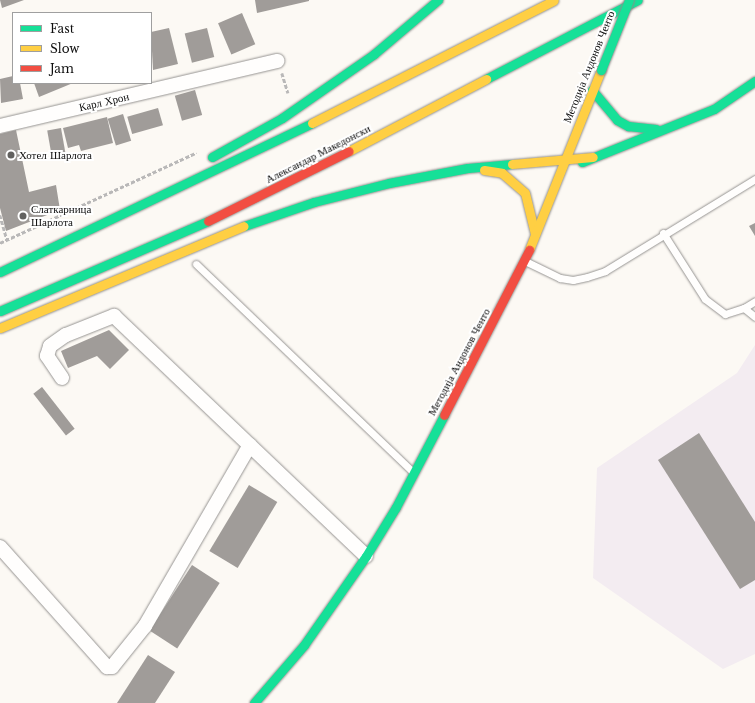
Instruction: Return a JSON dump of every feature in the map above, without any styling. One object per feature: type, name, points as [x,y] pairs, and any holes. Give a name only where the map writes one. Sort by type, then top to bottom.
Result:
[{"type":"street","points":[[203,162],[296,109],[374,54],[438,0]]},
{"type":"street","points":[[0,272],[327,116],[554,0]]},
{"type":"street","name":"Методија Андонов Ченто","points":[[254,703],[304,645],[366,556],[414,473],[525,261],[629,0]]},
{"type":"street","name":"Александар Македонски","points":[[0,312],[235,210],[638,0]]},
{"type":"street","name":"Карл Хрон","points":[[0,126],[278,61]]},
{"type":"street","points":[[553,189],[563,175],[593,157],[634,139],[667,129],[714,109],[755,81]]},
{"type":"street","points":[[592,90],[617,120],[642,129],[667,129]]},
{"type":"street","points":[[0,328],[222,234],[314,202],[389,183],[468,168],[566,157],[593,157]]},
{"type":"street","points":[[468,168],[502,174],[514,182],[525,193],[535,234]]},
{"type":"street","points":[[112,207],[168,180]]},
{"type":"street","points":[[62,378],[47,356],[50,346],[66,335],[114,316],[366,556]]},
{"type":"street","points":[[0,547],[107,667],[112,667],[145,626],[250,445]]},
{"type":"lane","points":[[525,261],[560,278],[572,280],[587,277],[605,270],[663,233],[755,179]]},
{"type":"lane","points":[[663,233],[705,299],[725,314],[744,308],[755,301]]},
{"type":"lane","points":[[196,264],[414,473]]},
{"type":"lane","points":[[744,308],[755,317]]},
{"type":"path","points":[[278,61],[290,99]]},
{"type":"path","points":[[0,215],[7,240]]},
{"type":"shaded area","points":[[755,345],[755,654],[723,669],[593,578],[597,468],[737,373]]},
{"type":"building","points":[[0,0],[24,0],[2,8]]},
{"type":"building","points":[[255,0],[309,0],[309,1],[257,13]]},
{"type":"building","points":[[242,13],[255,44],[231,54],[218,23]]},
{"type":"building","points":[[169,28],[178,64],[153,70],[152,32]]},
{"type":"building","points":[[207,28],[214,57],[192,63],[185,34]]},
{"type":"building","points":[[12,76],[12,84],[20,84],[23,99],[1,103],[0,79]]},
{"type":"building","points":[[34,84],[71,84],[39,97]]},
{"type":"building","points":[[195,90],[202,115],[182,121],[175,96]]},
{"type":"building","points":[[158,108],[163,125],[132,134],[127,117]]},
{"type":"building","points":[[123,114],[131,141],[116,145],[108,119]]},
{"type":"building","points":[[107,117],[113,143],[81,151],[79,145],[68,148],[63,128]]},
{"type":"building","points":[[61,128],[66,156],[52,158],[47,130]]},
{"type":"building","points":[[16,130],[29,192],[56,185],[60,210],[6,231],[0,208],[0,134]]},
{"type":"building","points":[[755,223],[755,236],[749,226]]},
{"type":"building","points":[[109,330],[129,350],[110,369],[97,356],[68,368],[61,351]]},
{"type":"building","points":[[42,387],[75,429],[66,436],[33,394]]},
{"type":"building","points":[[699,433],[755,522],[755,580],[740,589],[658,460]]},
{"type":"building","points":[[249,485],[277,502],[238,568],[209,551]]},
{"type":"building","points":[[192,565],[220,583],[177,648],[150,630]]},
{"type":"building","points":[[148,655],[175,672],[155,703],[117,703]]},
{"type":"traffic: fast","points":[[212,157],[282,118],[374,54],[438,0]]},
{"type":"traffic: fast","points":[[601,70],[629,0]]},
{"type":"traffic: fast","points":[[486,79],[638,0]]},
{"type":"traffic: fast","points":[[582,162],[714,109],[755,81]]},
{"type":"traffic: fast","points":[[592,90],[617,120],[628,126],[656,129]]},
{"type":"traffic: fast","points":[[0,272],[312,123]]},
{"type":"traffic: fast","points":[[244,226],[314,202],[389,183],[468,168],[512,164]]},
{"type":"traffic: fast","points":[[0,311],[208,221]]},
{"type":"traffic: fast","points":[[254,703],[304,645],[366,556],[396,507],[444,415]]},
{"type":"traffic: slow","points":[[312,123],[554,0]]},
{"type":"traffic: slow","points":[[529,250],[601,70]]},
{"type":"traffic: slow","points":[[349,151],[486,79]]},
{"type":"traffic: slow","points":[[512,164],[593,157]]},
{"type":"traffic: slow","points":[[484,170],[502,173],[525,193],[535,234]]},
{"type":"traffic: slow","points":[[0,328],[244,226]]},
{"type":"traffic: jam","points":[[208,221],[349,151]]},
{"type":"traffic: jam","points":[[444,415],[529,250]]},
{"type":"place","name":"Хотел Шарлота","points":[[11,155]]},
{"type":"place","name":"Слаткарница Шарлота","points":[[23,216]]}]
